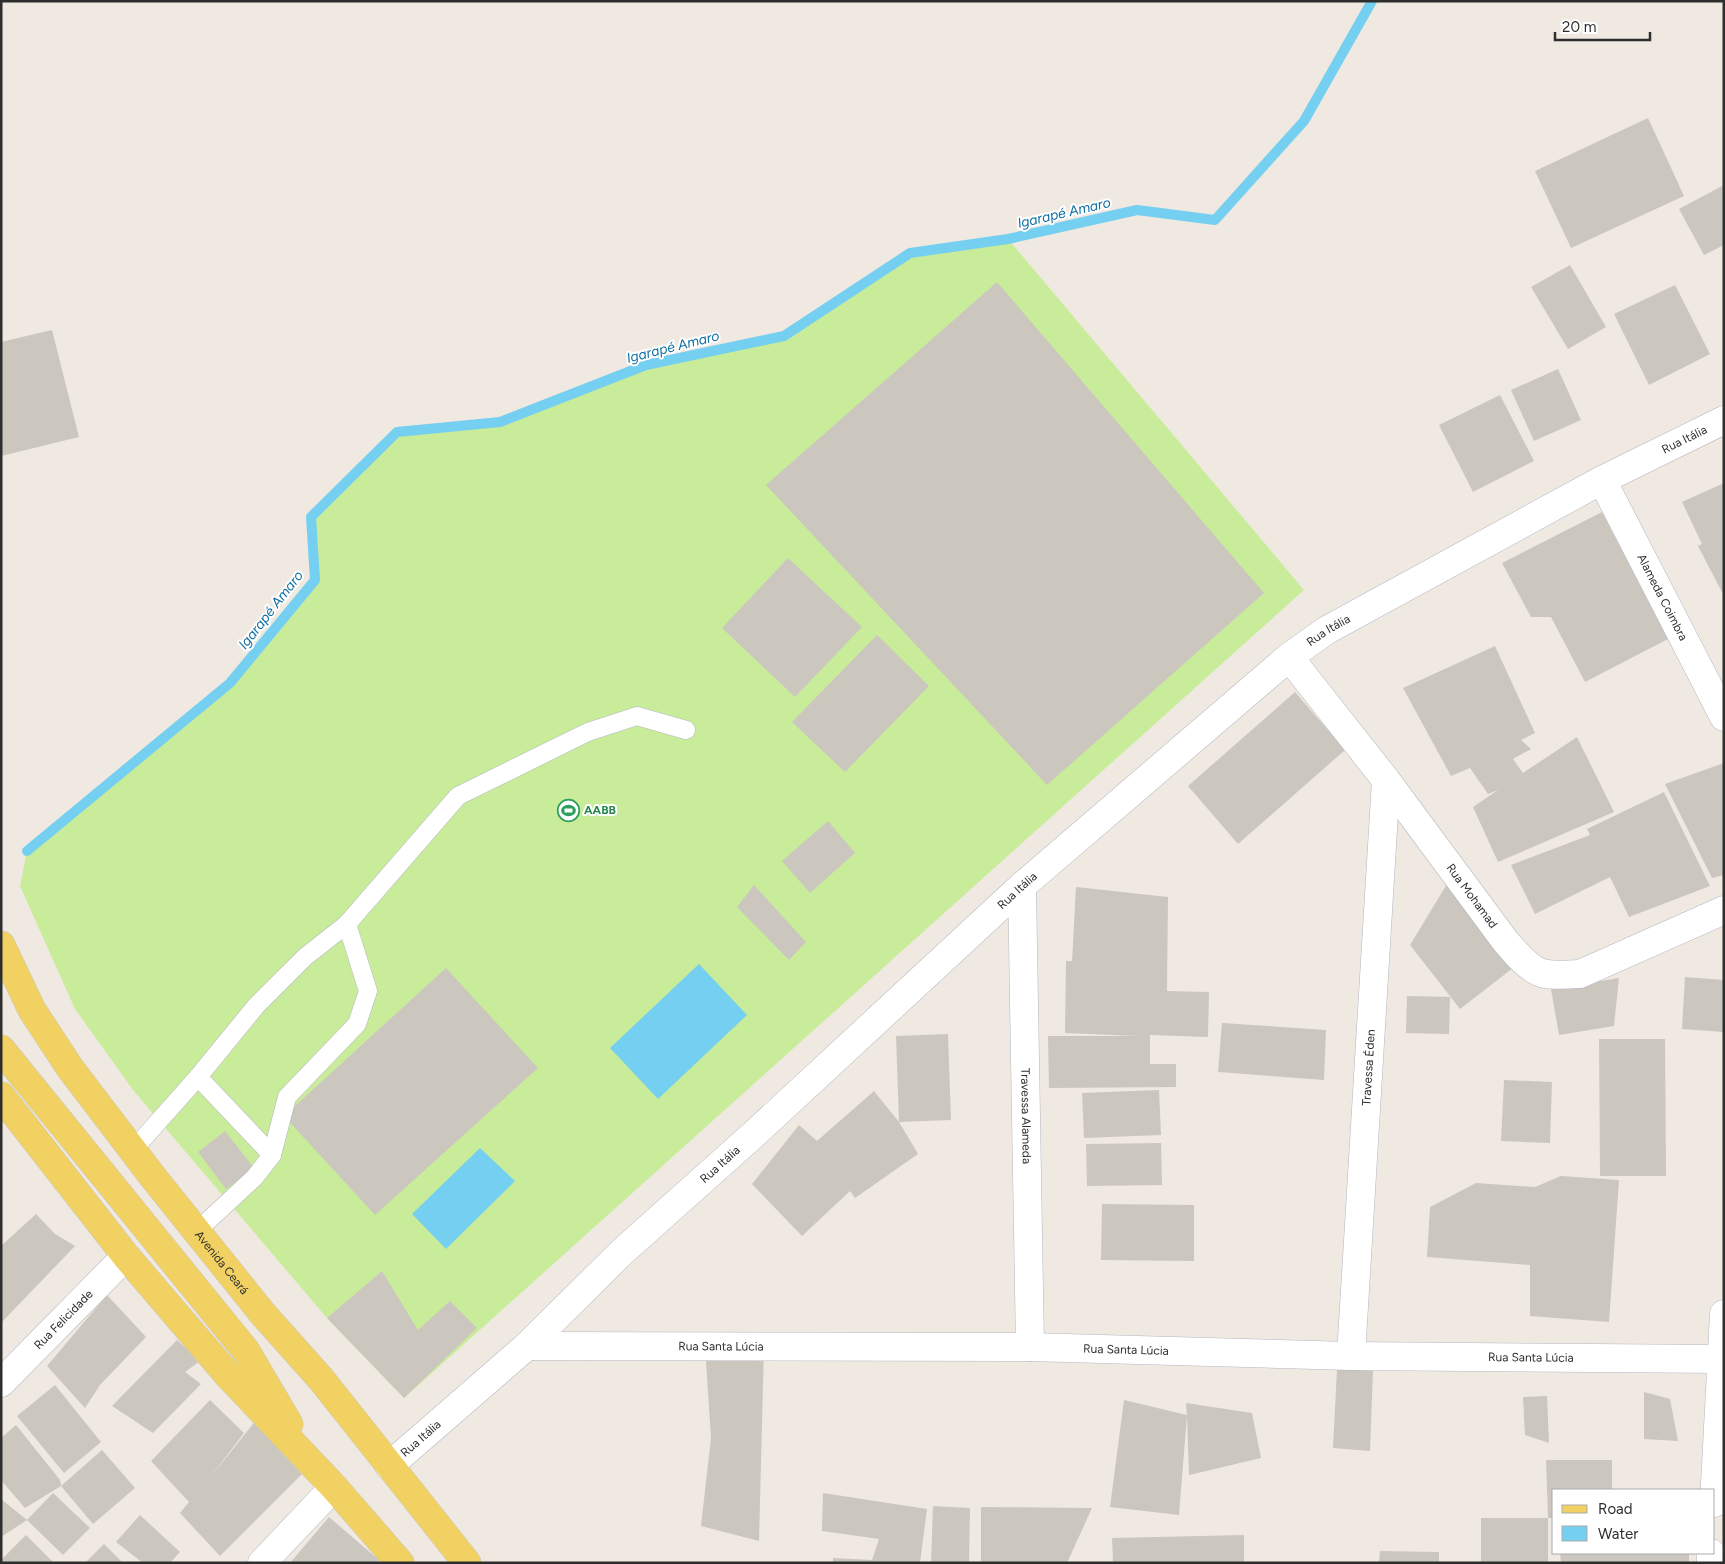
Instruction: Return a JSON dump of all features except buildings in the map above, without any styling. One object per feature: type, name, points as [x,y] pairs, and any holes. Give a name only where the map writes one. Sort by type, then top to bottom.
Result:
[{"type":"main road","name":"Avenida Ceará","points":[[1,945],[32,1010],[70,1068],[132,1150],[263,1314],[321,1379],[467,1563]]},
{"type":"main road","points":[[1,1049],[246,1351],[313,1465]]},
{"type":"main road","points":[[1,1096],[126,1256],[227,1374],[334,1487],[400,1563]]},
{"type":"street","name":"Rua Itália","points":[[389,1466],[527,1346],[622,1252],[754,1135],[1022,886],[1289,657],[1328,630],[1602,480],[1724,420]]},
{"type":"street","name":"Alameda Coimbra","points":[[1602,480],[1724,717]]},
{"type":"street","name":"Rua Mohamad","points":[[1289,657],[1386,780],[1506,942],[1528,964],[1540,972],[1559,975],[1580,974],[1724,910]]},
{"type":"street","name":"Travessa Éden","points":[[1351,1356],[1386,780]]},
{"type":"street","name":"Travessa Alameda","points":[[1022,886],[1030,1347]]},
{"type":"street","name":"Rua Felicidade","points":[[1,1383],[126,1256]]},
{"type":"street","points":[[1715,1489],[1724,1314]]},
{"type":"street","name":"Rua Santa Lúcia","points":[[527,1346],[1030,1347],[1351,1356],[1722,1359]]},
{"type":"street","points":[[262,1563],[334,1487]]},
{"type":"lane","points":[[132,1150],[198,1077],[256,1006],[305,957],[347,924],[458,796],[588,732],[637,716],[686,730]]},
{"type":"lane","points":[[197,1231],[255,1177],[272,1155],[287,1097],[357,1024],[368,991],[347,924]]},
{"type":"lane","points":[[198,1077],[272,1155]]},
{"type":"green space","name":"AABB","points":[[1008,239],[1304,590],[404,1398],[327,1318],[133,1090],[75,1009],[20,886],[27,851],[230,683],[315,580],[311,517],[397,432],[500,422],[646,365],[784,336],[910,253]]},
{"type":"water","points":[[699,964],[747,1015],[658,1099],[610,1048]]},
{"type":"water","points":[[480,1148],[515,1181],[446,1249],[412,1214]]},
{"type":"waterway","name":"Igarapé Amaro","points":[[27,851],[230,683],[315,580],[311,517],[397,432],[500,422],[646,365],[784,336],[910,253],[1008,239],[1137,210],[1215,220],[1304,121],[1372,1]]},
{"type":"place","name":"AABB","points":[[568,810]]}]
